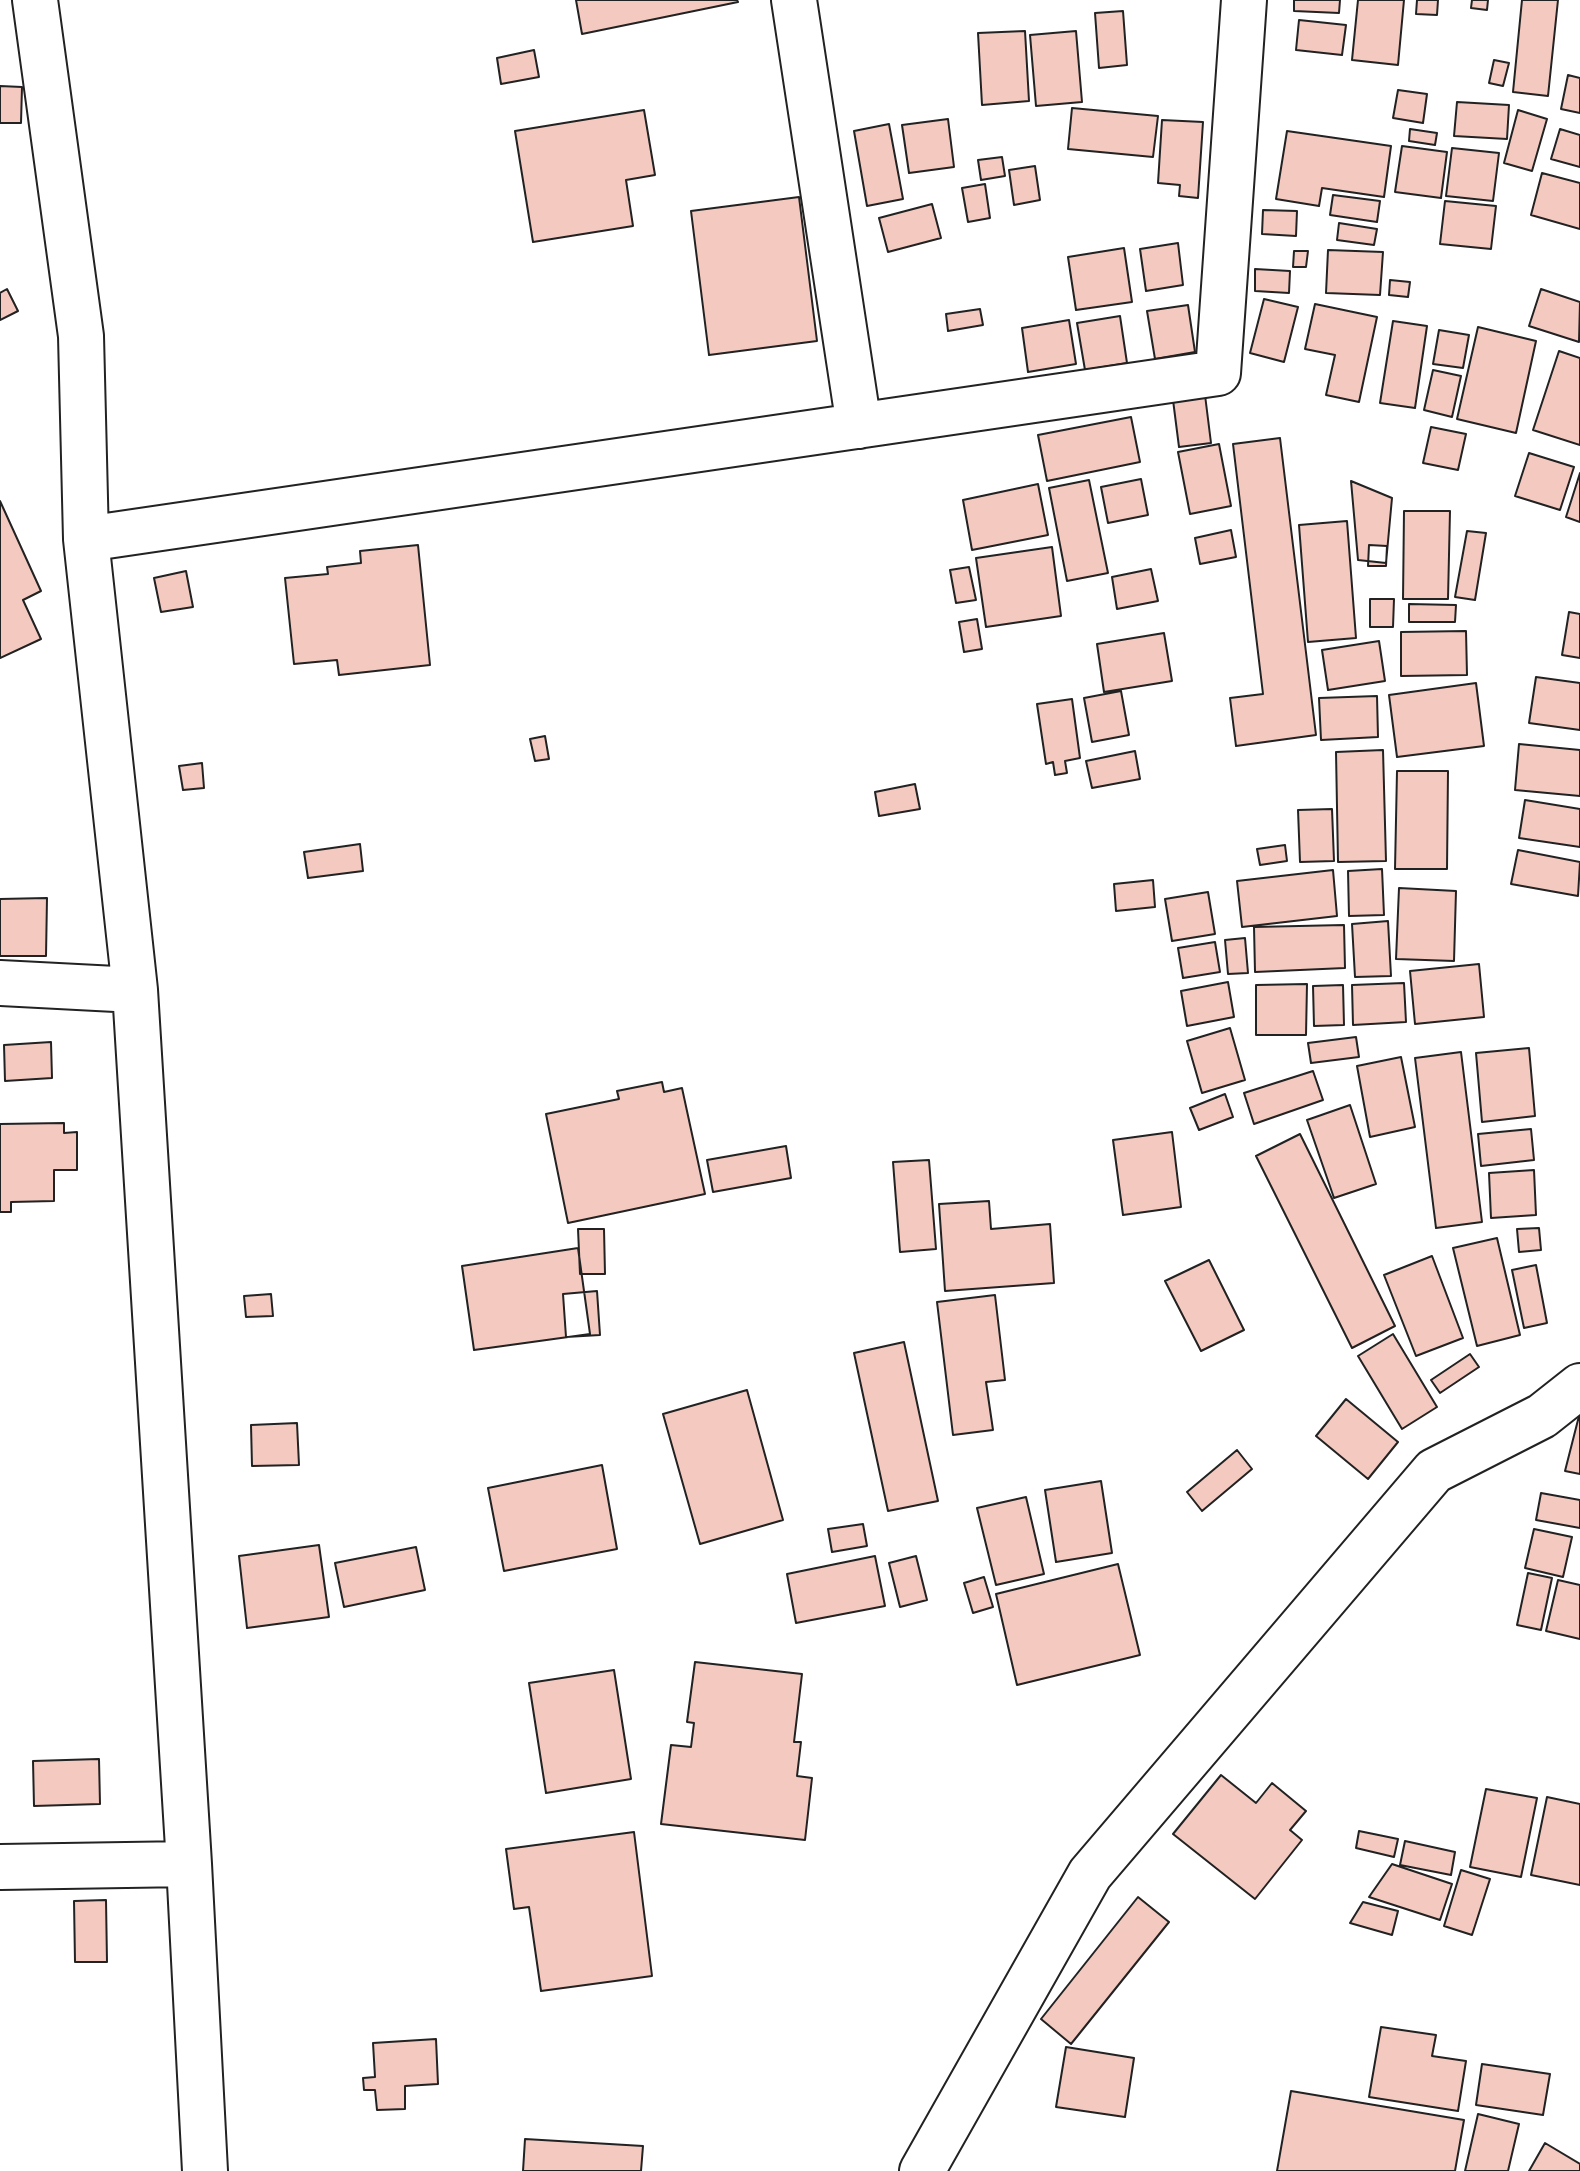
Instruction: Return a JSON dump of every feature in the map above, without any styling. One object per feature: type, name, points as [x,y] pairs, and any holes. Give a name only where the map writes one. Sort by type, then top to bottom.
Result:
[{"type":"street","points":[[35,0],[81,336],[86,539],[135,990],[205,2171]]},
{"type":"street","points":[[794,0],[859,426]]},
{"type":"street","points":[[86,539],[1218,373],[1244,0]]},
{"type":"street","points":[[0,983],[135,990]]},
{"type":"street","points":[[922,2171],[1090,1874],[1434,1471],[1542,1416],[1580,1386]]},
{"type":"street","points":[[0,1867],[189,1864]]},
{"type":"building","points":[[576,0],[737,0],[738,2],[582,34]]},
{"type":"building","points":[[1294,0],[1340,0],[1339,13],[1294,11]]},
{"type":"building","points":[[1358,0],[1404,0],[1398,65],[1352,60]]},
{"type":"building","points":[[1417,0],[1438,0],[1437,15],[1416,14]]},
{"type":"building","points":[[1472,0],[1488,0],[1487,10],[1471,8]]},
{"type":"building","points":[[1522,0],[1558,0],[1548,96],[1513,92]]},
{"type":"building","points":[[1123,11],[1127,65],[1099,68],[1095,13]]},
{"type":"building","points":[[1299,20],[1346,25],[1342,55],[1296,50]]},
{"type":"building","points":[[1025,31],[1029,101],[982,105],[978,33]]},
{"type":"building","points":[[1076,31],[1082,102],[1036,106],[1030,35]]},
{"type":"building","points":[[534,50],[539,77],[501,84],[497,58]]},
{"type":"building","points":[[1494,60],[1509,63],[1503,86],[1489,83]]},
{"type":"building","points":[[1568,75],[1580,78],[1580,113],[1561,109]]},
{"type":"building","points":[[0,86],[22,87],[21,123],[0,123]]},
{"type":"building","points":[[1398,90],[1427,94],[1423,123],[1393,118]]},
{"type":"building","points":[[1457,102],[1509,105],[1507,139],[1454,136]]},
{"type":"building","points":[[1072,108],[1158,116],[1153,157],[1068,149]]},
{"type":"building","points":[[644,110],[655,175],[626,180],[633,226],[533,242],[515,131]]},
{"type":"building","points":[[1518,110],[1547,119],[1532,171],[1504,163]]},
{"type":"building","points":[[948,119],[954,167],[909,173],[902,125]]},
{"type":"building","points":[[1162,120],[1203,122],[1198,198],[1179,196],[1180,185],[1158,183]]},
{"type":"building","points":[[889,124],[903,199],[867,206],[854,131]]},
{"type":"building","points":[[1410,129],[1437,133],[1435,145],[1409,141]]},
{"type":"building","points":[[1560,129],[1580,135],[1580,167],[1551,159]]},
{"type":"building","points":[[1287,131],[1391,146],[1384,197],[1322,188],[1319,206],[1276,199]]},
{"type":"building","points":[[1402,146],[1447,152],[1441,198],[1395,192]]},
{"type":"building","points":[[1452,148],[1499,153],[1493,201],[1446,196]]},
{"type":"building","points":[[1002,157],[1005,176],[981,180],[978,160]]},
{"type":"building","points":[[1035,166],[1040,200],[1014,205],[1009,170]]},
{"type":"building","points":[[1542,173],[1580,183],[1580,229],[1531,215]]},
{"type":"building","points":[[985,184],[990,218],[968,222],[962,188]]},
{"type":"building","points":[[1333,195],[1380,201],[1377,222],[1330,215]]},
{"type":"building","points":[[799,197],[817,341],[709,355],[691,211]]},
{"type":"building","points":[[1445,201],[1496,206],[1491,249],[1440,244]]},
{"type":"building","points":[[932,204],[941,238],[888,252],[879,218]]},
{"type":"building","points":[[1263,210],[1297,211],[1296,236],[1262,234]]},
{"type":"building","points":[[1339,223],[1377,229],[1374,245],[1337,240]]},
{"type":"building","points":[[1178,243],[1183,285],[1146,291],[1140,249]]},
{"type":"building","points":[[1124,248],[1132,302],[1076,310],[1068,257]]},
{"type":"building","points":[[1328,250],[1383,252],[1380,295],[1326,293]]},
{"type":"building","points":[[1294,251],[1308,251],[1306,267],[1293,267]]},
{"type":"building","points":[[1255,269],[1290,271],[1289,293],[1255,291]]},
{"type":"building","points":[[1390,280],[1410,282],[1408,297],[1389,295]]},
{"type":"building","points":[[7,289],[18,311],[0,320],[0,293]]},
{"type":"building","points":[[1541,289],[1580,302],[1579,342],[1529,326]]},
{"type":"building","points":[[1264,299],[1298,307],[1284,362],[1250,353]]},
{"type":"building","points":[[1315,304],[1377,317],[1359,402],[1326,395],[1335,355],[1305,349]]},
{"type":"building","points":[[1188,305],[1195,352],[1155,359],[1147,311]]},
{"type":"building","points":[[980,309],[983,325],[948,331],[946,314]]},
{"type":"building","points":[[1120,316],[1127,363],[1085,370],[1077,323]]},
{"type":"building","points":[[1069,320],[1076,364],[1028,372],[1022,328]]},
{"type":"building","points":[[1393,321],[1427,326],[1415,408],[1380,403]]},
{"type":"building","points":[[1478,327],[1536,341],[1516,433],[1457,419]]},
{"type":"building","points":[[1439,330],[1469,335],[1463,368],[1433,364]]},
{"type":"building","points":[[1559,351],[1580,358],[1580,445],[1533,430]]},
{"type":"building","points":[[1433,370],[1461,376],[1452,417],[1424,410]]},
{"type":"building","points":[[1205,395],[1211,443],[1179,447],[1173,400]]},
{"type":"building","points":[[1131,417],[1140,462],[1047,481],[1038,435]]},
{"type":"building","points":[[1431,427],[1466,434],[1458,470],[1423,463]]},
{"type":"building","points":[[1280,438],[1316,735],[1236,746],[1230,698],[1263,694],[1233,444]]},
{"type":"building","points":[[1219,444],[1231,506],[1190,514],[1178,452]]},
{"type":"building","points":[[1529,453],[1574,467],[1560,510],[1515,496]]},
{"type":"building","points":[[1580,473],[1580,522],[1566,517]]},
{"type":"building","points":[[1141,479],[1148,515],[1108,523],[1101,487]]},
{"type":"building","points":[[1089,480],[1108,573],[1067,581],[1049,488]]},
{"type":"building","points":[[1351,481],[1392,498],[1386,563],[1358,560]]},
{"type":"building","points":[[1038,484],[1048,535],[972,550],[963,500]]},
{"type":"building","points":[[0,501],[41,591],[23,600],[41,639],[0,658]]},
{"type":"building","points":[[1404,511],[1450,511],[1448,599],[1403,599]]},
{"type":"building","points":[[1347,521],[1356,638],[1308,642],[1299,525]]},
{"type":"building","points":[[1231,530],[1236,557],[1200,564],[1195,538]]},
{"type":"building","points":[[1467,531],[1486,533],[1475,600],[1455,597]]},
{"type":"building","points":[[418,545],[430,665],[339,675],[337,660],[294,664],[285,578],[328,574],[327,567],[361,563],[360,551]]},
{"type":"building","points":[[1369,545],[1387,546],[1386,566],[1368,566]]},
{"type":"building","points":[[1052,547],[1061,616],[986,627],[976,558]]},
{"type":"building","points":[[969,567],[976,600],[956,603],[950,570]]},
{"type":"building","points":[[1151,569],[1158,601],[1117,609],[1112,577]]},
{"type":"building","points":[[186,571],[193,607],[161,612],[154,578]]},
{"type":"building","points":[[1370,599],[1394,599],[1393,627],[1370,627]]},
{"type":"building","points":[[1409,604],[1456,605],[1455,622],[1409,622]]},
{"type":"building","points":[[1569,612],[1580,614],[1580,658],[1562,655]]},
{"type":"building","points":[[977,619],[982,649],[964,652],[959,622]]},
{"type":"building","points":[[1466,631],[1467,675],[1401,676],[1401,632]]},
{"type":"building","points":[[1164,633],[1172,681],[1104,692],[1097,644]]},
{"type":"building","points":[[1379,641],[1385,681],[1328,690],[1322,650]]},
{"type":"building","points":[[1536,677],[1580,683],[1580,730],[1529,723]]},
{"type":"building","points":[[1476,683],[1484,746],[1397,757],[1389,695]]},
{"type":"building","points":[[1121,691],[1129,735],[1092,742],[1084,698]]},
{"type":"building","points":[[1377,696],[1378,737],[1321,740],[1319,698]]},
{"type":"building","points":[[1072,699],[1080,758],[1065,761],[1067,773],[1055,775],[1053,762],[1046,764],[1037,704]]},
{"type":"building","points":[[545,736],[549,759],[535,761],[530,739]]},
{"type":"building","points":[[1519,744],[1580,750],[1580,796],[1515,790]]},
{"type":"building","points":[[1383,750],[1386,861],[1338,862],[1336,752]]},
{"type":"building","points":[[1135,751],[1140,779],[1092,788],[1086,761]]},
{"type":"building","points":[[202,763],[204,788],[183,790],[179,766]]},
{"type":"building","points":[[1397,771],[1448,771],[1447,869],[1395,869]]},
{"type":"building","points":[[915,784],[920,809],[879,816],[875,792]]},
{"type":"building","points":[[1525,800],[1580,809],[1580,847],[1519,838]]},
{"type":"building","points":[[1332,809],[1334,861],[1300,862],[1298,810]]},
{"type":"building","points":[[360,844],[363,871],[308,878],[304,852]]},
{"type":"building","points":[[1285,845],[1287,861],[1260,865],[1257,849]]},
{"type":"building","points":[[1518,850],[1580,862],[1578,896],[1511,884]]},
{"type":"building","points":[[1382,869],[1384,915],[1349,916],[1348,871]]},
{"type":"building","points":[[1333,870],[1337,916],[1242,927],[1237,881]]},
{"type":"building","points":[[1153,880],[1155,907],[1116,911],[1114,884]]},
{"type":"building","points":[[1399,888],[1456,891],[1454,961],[1396,959]]},
{"type":"building","points":[[1208,892],[1215,934],[1172,941],[1165,899]]},
{"type":"building","points":[[47,898],[46,956],[0,956],[0,899]]},
{"type":"building","points":[[1388,921],[1391,976],[1355,977],[1352,924]]},
{"type":"building","points":[[1344,925],[1345,968],[1255,972],[1254,927]]},
{"type":"building","points":[[1245,938],[1248,973],[1228,974],[1225,940]]},
{"type":"building","points":[[1215,942],[1220,972],[1183,978],[1178,948]]},
{"type":"building","points":[[1479,964],[1484,1017],[1415,1024],[1410,971]]},
{"type":"building","points":[[1228,982],[1234,1017],[1187,1026],[1181,991]]},
{"type":"building","points":[[1404,983],[1406,1022],[1353,1025],[1352,985]]},
{"type":"building","points":[[1307,984],[1306,1035],[1256,1035],[1256,985]]},
{"type":"building","points":[[1343,985],[1344,1025],[1314,1026],[1313,986]]},
{"type":"building","points":[[1230,1028],[1245,1080],[1202,1093],[1187,1041]]},
{"type":"building","points":[[1356,1037],[1359,1057],[1311,1063],[1308,1043]]},
{"type":"building","points":[[51,1042],[52,1078],[5,1081],[4,1045]]},
{"type":"building","points":[[1529,1048],[1535,1116],[1482,1122],[1476,1053]]},
{"type":"building","points":[[1461,1052],[1482,1222],[1436,1228],[1415,1058]]},
{"type":"building","points":[[1401,1057],[1415,1127],[1370,1137],[1357,1066]]},
{"type":"building","points":[[1313,1071],[1323,1100],[1254,1124],[1244,1093]]},
{"type":"building","points":[[662,1082],[664,1092],[682,1088],[705,1194],[568,1223],[546,1114],[619,1099],[617,1091]]},
{"type":"building","points":[[1225,1094],[1233,1117],[1199,1130],[1190,1108]]},
{"type":"building","points":[[1350,1105],[1376,1184],[1334,1198],[1307,1120]]},
{"type":"building","points":[[64,1123],[64,1133],[77,1132],[77,1170],[54,1170],[54,1201],[11,1202],[11,1212],[0,1212],[0,1124]]},
{"type":"building","points":[[1531,1129],[1534,1160],[1481,1166],[1478,1134]]},
{"type":"building","points":[[1172,1132],[1181,1207],[1123,1215],[1113,1140]]},
{"type":"building","points":[[1300,1134],[1395,1326],[1352,1348],[1256,1156]]},
{"type":"building","points":[[786,1146],[791,1178],[713,1192],[707,1160]]},
{"type":"building","points":[[929,1160],[936,1249],[900,1252],[893,1162]]},
{"type":"building","points":[[1534,1170],[1536,1215],[1491,1218],[1489,1173]]},
{"type":"building","points":[[989,1201],[991,1229],[1050,1224],[1054,1283],[945,1291],[939,1204]]},
{"type":"building","points":[[1539,1228],[1541,1250],[1519,1252],[1517,1229]]},
{"type":"building","points":[[578,1229],[604,1229],[605,1274],[580,1274]]},
{"type":"building","points":[[1497,1238],[1520,1335],[1477,1346],[1453,1248]]},
{"type":"building","points":[[578,1248],[590,1334],[474,1350],[462,1266]]},
{"type":"building","points":[[1432,1256],[1463,1338],[1416,1356],[1384,1275]]},
{"type":"building","points":[[1209,1260],[1244,1330],[1201,1351],[1165,1281]]},
{"type":"building","points":[[1536,1265],[1547,1323],[1524,1328],[1512,1270]]},
{"type":"building","points":[[597,1291],[600,1335],[566,1337],[563,1294]]},
{"type":"building","points":[[271,1294],[273,1316],[246,1317],[244,1296]]},
{"type":"building","points":[[995,1295],[1005,1380],[986,1382],[993,1430],[953,1435],[937,1302]]},
{"type":"building","points":[[1393,1334],[1437,1407],[1402,1429],[1358,1356]]},
{"type":"building","points":[[904,1342],[938,1501],[888,1511],[854,1353]]},
{"type":"building","points":[[1470,1354],[1479,1367],[1440,1393],[1431,1380]]},
{"type":"building","points":[[747,1390],[783,1520],[700,1544],[663,1414]]},
{"type":"building","points":[[1346,1399],[1398,1442],[1368,1479],[1316,1436]]},
{"type":"building","points":[[1580,1416],[1580,1474],[1565,1471]]},
{"type":"building","points":[[297,1423],[299,1465],[252,1466],[251,1425]]},
{"type":"building","points":[[1237,1450],[1252,1469],[1202,1511],[1187,1492]]},
{"type":"building","points":[[602,1465],[617,1549],[504,1571],[488,1488]]},
{"type":"building","points":[[1101,1481],[1112,1553],[1056,1562],[1045,1490]]},
{"type":"building","points":[[1541,1493],[1580,1500],[1580,1528],[1536,1520]]},
{"type":"building","points":[[1026,1497],[1044,1574],[996,1585],[977,1508]]},
{"type":"building","points":[[863,1524],[867,1546],[832,1552],[828,1529]]},
{"type":"building","points":[[1534,1529],[1572,1537],[1563,1577],[1525,1568]]},
{"type":"building","points":[[319,1545],[329,1617],[247,1628],[239,1556]]},
{"type":"building","points":[[416,1547],[425,1590],[344,1607],[335,1563]]},
{"type":"building","points":[[875,1556],[885,1606],[796,1623],[787,1574]]},
{"type":"building","points":[[916,1556],[927,1600],[900,1607],[889,1563]]},
{"type":"building","points":[[1118,1564],[1140,1655],[1017,1685],[996,1594]]},
{"type":"building","points":[[1528,1573],[1552,1578],[1541,1630],[1517,1625]]},
{"type":"building","points":[[984,1577],[993,1607],[973,1613],[964,1583]]},
{"type":"building","points":[[1558,1580],[1580,1585],[1580,1639],[1546,1631]]},
{"type":"building","points":[[695,1662],[802,1674],[794,1742],[801,1742],[797,1776],[812,1778],[805,1840],[661,1824],[671,1745],[691,1747],[694,1723],[687,1722]]},
{"type":"building","points":[[614,1670],[631,1779],[546,1793],[529,1683]]},
{"type":"building","points":[[99,1759],[100,1804],[34,1806],[33,1761]]},
{"type":"building","points":[[1221,1775],[1256,1803],[1272,1783],[1306,1811],[1290,1830],[1302,1840],[1255,1899],[1173,1834]]},
{"type":"building","points":[[1486,1789],[1537,1798],[1521,1877],[1470,1867]]},
{"type":"building","points":[[1547,1797],[1580,1804],[1580,1885],[1531,1875]]},
{"type":"building","points":[[1359,1831],[1398,1839],[1394,1857],[1356,1848]]},
{"type":"building","points":[[634,1832],[652,1976],[541,1991],[529,1907],[514,1909],[506,1849]]},
{"type":"building","points":[[1405,1841],[1455,1852],[1451,1875],[1400,1865]]},
{"type":"building","points":[[1392,1864],[1452,1884],[1440,1920],[1369,1897]]},
{"type":"building","points":[[1461,1870],[1490,1879],[1472,1935],[1444,1926]]},
{"type":"building","points":[[1138,1897],[1169,1922],[1071,2044],[1041,2019]]},
{"type":"building","points":[[106,1900],[107,1962],[75,1962],[74,1901]]},
{"type":"building","points":[[1363,1902],[1398,1911],[1392,1935],[1350,1923]]},
{"type":"building","points":[[1381,2027],[1436,2035],[1432,2056],[1466,2061],[1458,2111],[1369,2097]]},
{"type":"building","points":[[436,2039],[438,2084],[405,2086],[405,2109],[377,2110],[375,2090],[364,2090],[363,2078],[375,2077],[373,2043]]},
{"type":"building","points":[[1066,2047],[1134,2058],[1125,2117],[1056,2107]]},
{"type":"building","points":[[1482,2064],[1550,2074],[1543,2115],[1476,2105]]},
{"type":"building","points":[[1291,2091],[1464,2120],[1455,2171],[1277,2171]]},
{"type":"building","points":[[1478,2114],[1519,2124],[1508,2171],[1465,2171]]},
{"type":"building","points":[[525,2139],[643,2146],[641,2171],[523,2171]]},
{"type":"building","points":[[1545,2143],[1580,2164],[1580,2171],[1529,2171]]}]
